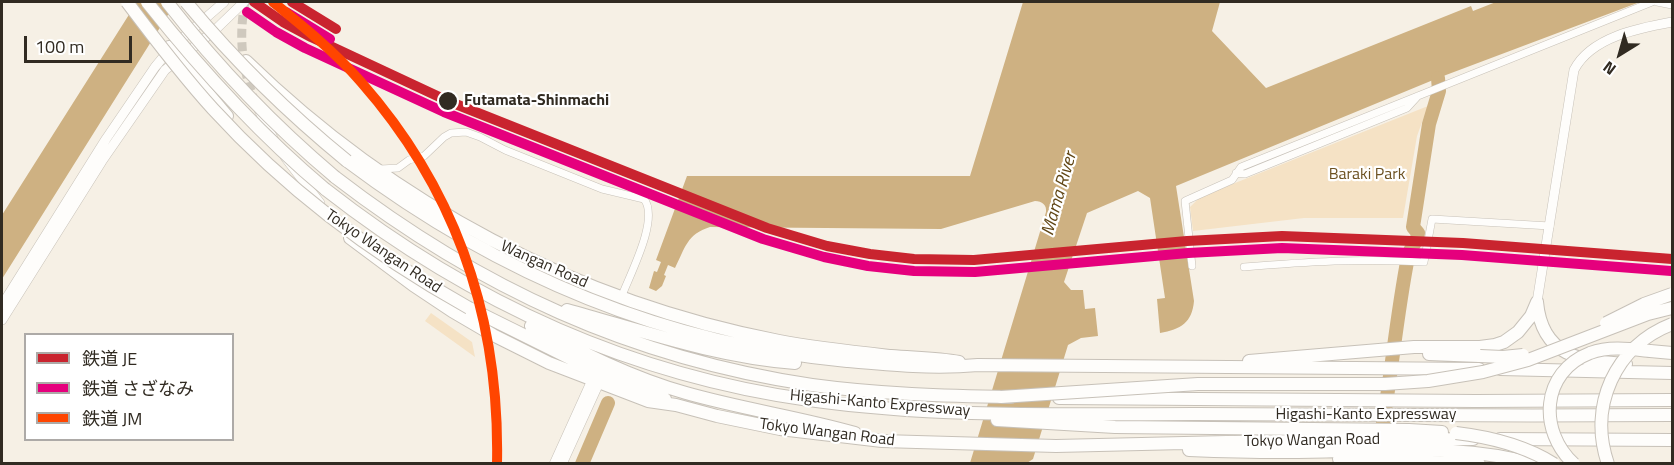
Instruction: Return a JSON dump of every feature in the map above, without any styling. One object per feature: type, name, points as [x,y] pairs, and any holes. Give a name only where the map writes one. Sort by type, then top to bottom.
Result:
[{"type":"highway","name":"Tokyo Wangan Road","points":[[127,2],[199,93],[240,138],[314,204],[371,247],[417,278],[469,308],[579,362],[676,405],[780,429],[904,442],[1411,450],[1672,440]]},
{"type":"highway","points":[[134,2],[174,54],[271,164],[353,241],[413,285],[470,322],[528,353],[648,401],[676,405]]},
{"type":"highway","name":"Higashi-Kanto Expressway","points":[[147,2],[184,48],[253,124],[303,171],[352,210],[407,249],[519,313],[579,339],[689,375],[755,391],[809,400],[928,411],[1056,414],[1672,415]]},
{"type":"highway","name":"Higashi-Kanto Expressway","points":[[166,2],[243,91],[313,158],[399,225],[486,278],[526,298],[614,335],[673,354],[730,369],[837,388],[933,395],[1476,401],[1672,400]]},
{"type":"highway","points":[[187,2],[250,74],[307,128],[373,180],[441,226],[535,277],[645,320],[707,338],[761,350],[861,363]]},
{"type":"highway","name":"Wangan Road","points":[[187,2],[297,108],[373,167],[484,238],[540,265],[621,298],[695,322],[782,341],[932,363]]},
{"type":"highway","points":[[479,292],[507,312],[548,335],[623,370],[667,387],[882,441]]},
{"type":"highway","points":[[1423,350],[1480,356],[1519,356],[1575,338],[1644,304],[1672,294]]},
{"type":"highway","points":[[526,298],[659,337],[730,354],[819,365],[932,363],[1672,373]]},
{"type":"highway","points":[[1185,367],[1276,358],[1480,347],[1504,342],[1522,327],[1531,316],[1537,302]]},
{"type":"highway","points":[[1537,302],[1538,313],[1546,333],[1557,347],[1569,355],[1598,362],[1672,367]]},
{"type":"highway","points":[[1001,397],[1198,384],[1385,384],[1436,380],[1483,372],[1528,360],[1648,314],[1672,308]]},
{"type":"highway","points":[[1608,464],[1600,425],[1609,384],[1619,366],[1636,345],[1654,332],[1672,324]]},
{"type":"highway","points":[[1574,464],[1555,440],[1549,415],[1554,388],[1567,369],[1582,357],[1610,349],[1627,348],[1672,353]]},
{"type":"highway","points":[[928,411],[1006,421],[1067,425],[1409,430],[1456,433],[1508,443],[1528,450],[1554,464]]},
{"type":"highway","points":[[1056,446],[1276,453],[1356,460],[1411,450],[1470,451],[1489,453],[1534,464]]},
{"type":"highway","points":[[1411,450],[1479,464]]},
{"type":"street","points":[[2,320],[114,143],[174,54],[224,2]]},
{"type":"street","points":[[2,305],[150,73],[174,54],[215,30],[244,2]]},
{"type":"street","points":[[1192,266],[1185,201],[1232,180],[1236,173],[1245,174],[1407,108],[1420,94],[1652,2]]},
{"type":"street","points":[[1657,2],[1672,5]]},
{"type":"street","points":[[1537,302],[1571,82],[1578,62],[1591,49],[1603,43],[1649,27],[1672,22]]},
{"type":"street","points":[[252,96],[271,134],[294,171],[353,241]]},
{"type":"street","points":[[373,167],[388,170],[398,168],[409,160],[428,153],[444,136],[466,132],[595,186],[644,199],[649,208],[648,225],[621,298]]},
{"type":"street","points":[[1244,267],[1314,261],[1425,262],[1432,219],[1550,226]]},
{"type":"street","points":[[554,464],[596,382]]},
{"type":"street","points":[[562,464],[596,382]]},
{"type":"green space","name":"Baraki Park","points":[[1428,106],[1417,136],[1403,218],[1304,218],[1193,231],[1190,207],[1200,197]]},
{"type":"green space","points":[[431,313],[472,342],[475,357],[425,321]]},
{"type":"water","points":[[137,2],[176,2],[2,279],[2,215]]},
{"type":"water","name":"Mama River","points":[[1023,2],[1220,2],[1212,31],[1266,88],[1471,6],[1473,11],[1496,2],[1640,2],[1438,78],[1176,186],[1194,301],[1188,320],[1174,329],[1160,333],[1157,299],[1165,298],[1150,198],[1138,191],[1087,213],[1064,282],[1071,290],[1083,290],[1085,309],[1095,308],[1098,336],[1081,338],[1068,345],[1033,459],[1027,463],[970,463],[1046,212],[1046,207],[1042,203],[1035,201],[941,229],[710,227],[691,238],[675,268],[668,265],[662,286],[656,291],[649,288],[654,271],[657,272],[661,262],[656,260],[687,176],[970,176]]},
{"type":"waterway","points":[[1380,441],[1404,280],[1409,254],[1418,233],[1413,227],[1429,124],[1439,91],[1438,78]]},
{"type":"waterway","points":[[582,464],[608,403]]},
{"type":"tunnel","points":[[245,2],[242,49],[253,96]]},
{"type":"rail line","name":"JE","points":[[254,2],[283,22],[311,37],[448,101],[767,228],[827,246],[870,254],[914,259],[974,260],[1187,241],[1282,236],[1463,243],[1672,259]]},
{"type":"rail line","name":"JM","points":[[273,2],[308,30],[361,82],[395,124],[423,167],[447,213],[466,260],[481,308],[491,358],[496,410],[497,464]]},
{"type":"rail line","name":"JE","points":[[292,2],[336,29]]},
{"type":"rail line","name":"さざなみ","points":[[247,12],[305,48],[444,112],[763,239],[824,257],[868,266],[914,271],[975,272],[1188,253],[1282,248],[1462,255],[1671,271]]},
{"type":"rail line","name":"さざなみ","points":[[286,12],[330,39]]},
{"type":"place","name":"Futamata-Shinmachi","points":[[448,101]]}]
